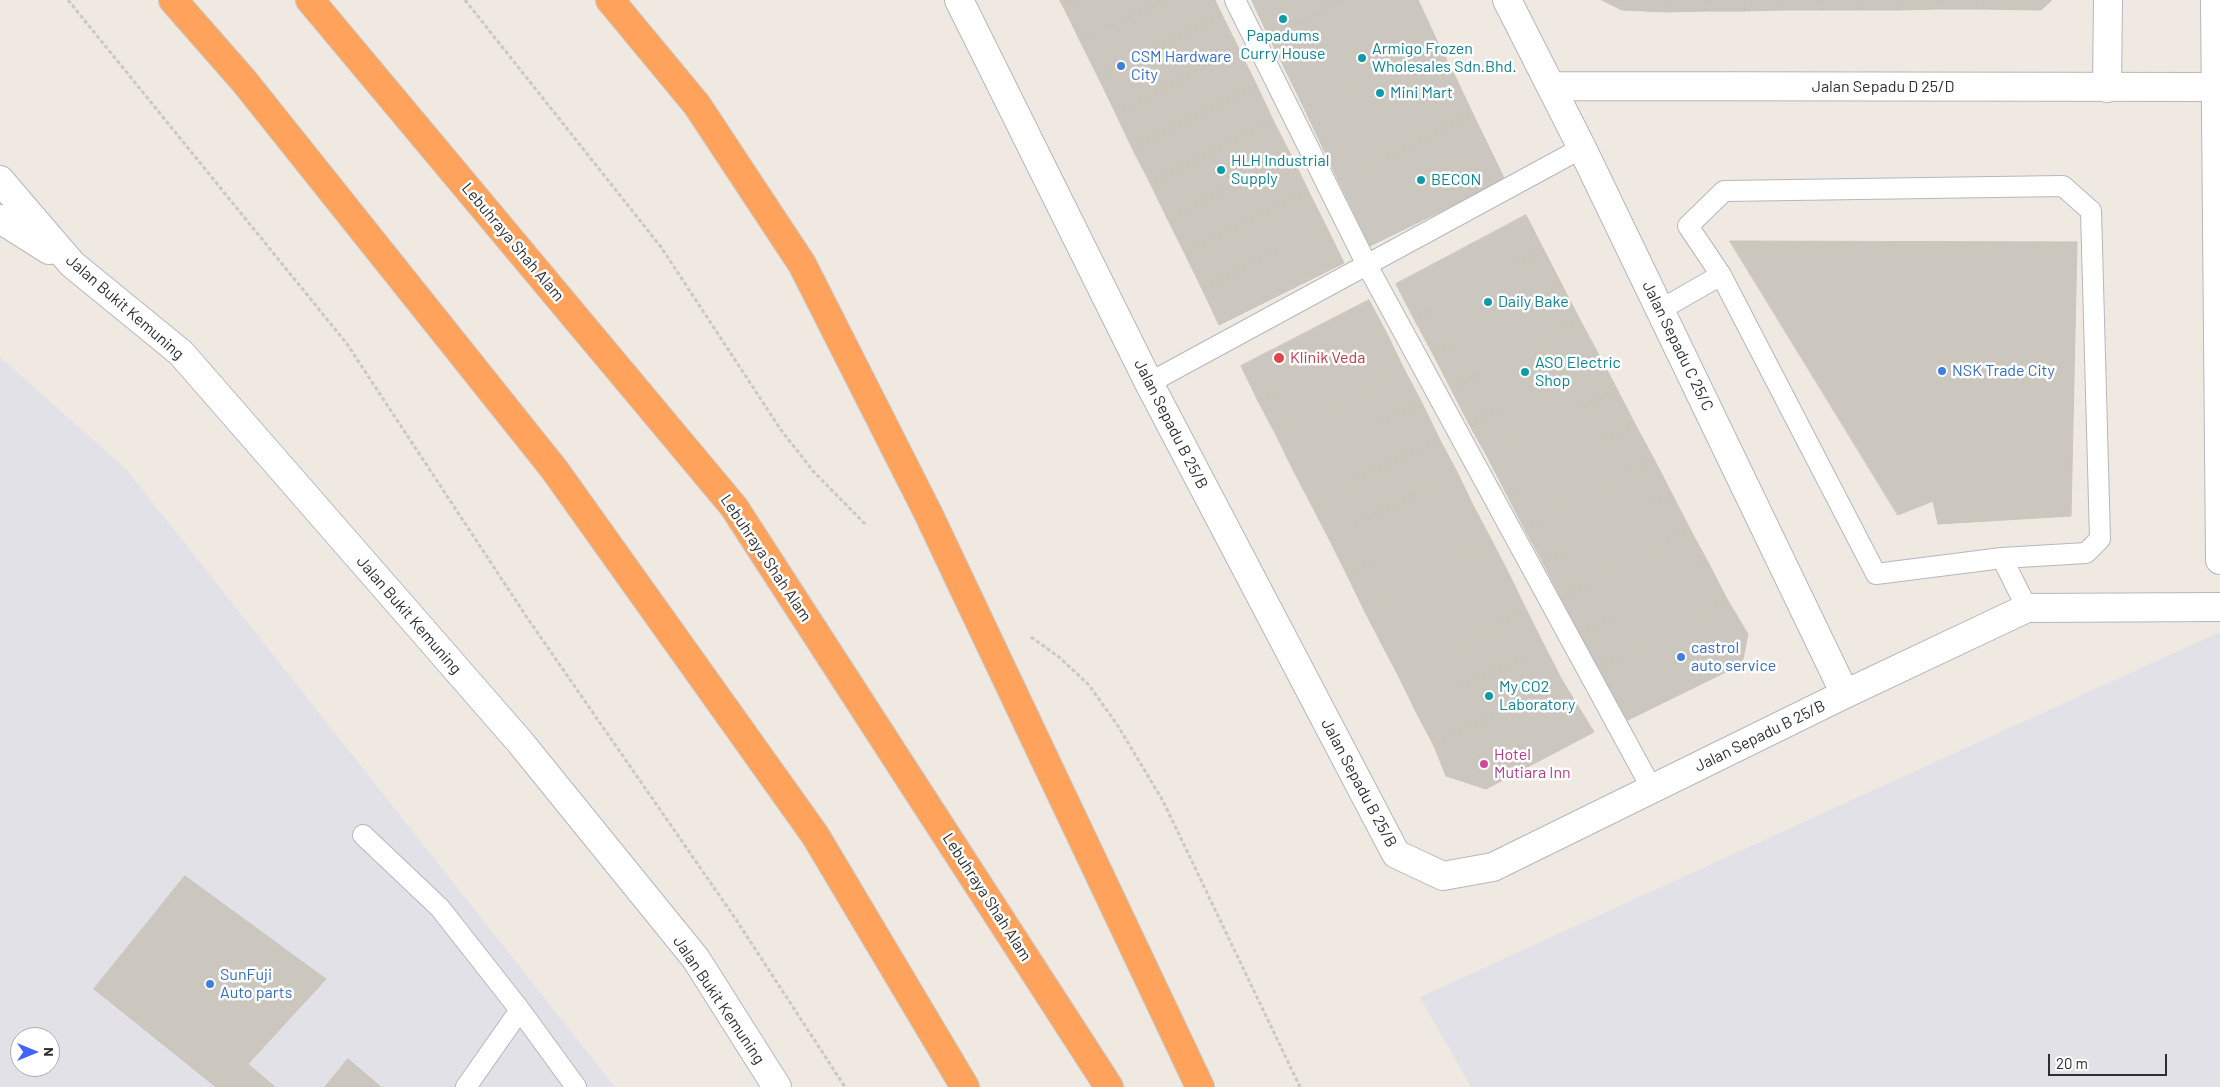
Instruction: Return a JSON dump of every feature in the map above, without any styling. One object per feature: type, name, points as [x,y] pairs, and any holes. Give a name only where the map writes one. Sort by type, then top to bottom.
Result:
[{"type":"highway","points":[[173,0],[244,82],[554,469],[815,836],[965,1087]]},
{"type":"highway","points":[[610,0],[697,105],[802,264],[928,513],[1200,1087]]},
{"type":"highway","name":"Lebuhraya Shah Alam","points":[[313,3],[734,507],[1109,1087]]},
{"type":"street","name":"Jalan Sepadu B 25/B","points":[[959,0],[1149,383],[1396,854],[1443,876],[1493,867],[1845,694],[2027,608],[2220,607]]},
{"type":"street","name":"Jalan Sepadu C 25/C","points":[[1507,0],[1552,86],[1845,694]]},
{"type":"street","points":[[2107,88],[2108,0]]},
{"type":"street","points":[[2215,0],[2220,560]]},
{"type":"street","name":"Jalan Sepadu D 25/D","points":[[1552,86],[2215,87]]},
{"type":"street","name":"Jalan Bukit Kemuning","points":[[0,180],[72,264],[181,352],[520,742],[696,959],[777,1087]]},
{"type":"street","points":[[0,219],[72,264]]},
{"type":"lane","points":[[1235,0],[1367,265],[1652,789]]},
{"type":"lane","points":[[1149,383],[1582,148]]},
{"type":"lane","points":[[2064,186],[2091,211],[2100,539],[2086,552],[2002,558],[1876,574],[1720,275],[1688,226],[1724,191],[2064,186]]},
{"type":"lane","points":[[1660,310],[1720,275]]},
{"type":"lane","points":[[2002,558],[2027,608]]},
{"type":"lane","points":[[363,835],[440,908],[520,1010],[576,1087]]},
{"type":"lane","points":[[466,1087],[520,1010]]},
{"type":"path","points":[[465,0],[661,247],[781,430],[809,465],[867,526]]},
{"type":"path","points":[[68,1],[347,344],[526,616],[735,918],[845,1087]]},
{"type":"path","points":[[1031,637],[1059,657],[1089,686],[1118,726],[1163,801],[1300,1087]]},
{"type":"shaded area","points":[[0,357],[126,469],[615,1087],[0,1087]]},
{"type":"shaded area","points":[[2220,632],[2220,1087],[1471,1087],[1420,997]]},
{"type":"building","points":[[1060,0],[1075,0],[1063,6]]},
{"type":"building","points":[[1075,0],[1164,0],[1080,41],[1063,6]]},
{"type":"building","points":[[1164,0],[1215,0],[1222,15],[1098,77],[1080,41]]},
{"type":"building","name":"Papadums Curry House","points":[[1344,0],[1269,37],[1252,1]]},
{"type":"building","points":[[1344,0],[1418,0],[1421,6],[1287,73],[1269,37]]},
{"type":"building","points":[[1602,0],[1667,0],[1667,12],[1622,10]]},
{"type":"building","points":[[1667,0],[1706,0],[1706,11],[1667,12]]},
{"type":"building","points":[[1706,0],[1745,0],[1745,11],[1706,11]]},
{"type":"building","points":[[1745,0],[1783,0],[1783,10],[1745,11]]},
{"type":"building","points":[[1783,0],[1822,0],[1822,10],[1783,10]]},
{"type":"building","points":[[1822,0],[1861,0],[1861,10],[1822,10]]},
{"type":"building","points":[[1861,0],[1900,0],[1900,10],[1861,10]]},
{"type":"building","points":[[1900,0],[1938,0],[1938,9],[1900,10]]},
{"type":"building","points":[[1938,0],[1977,0],[1977,9],[1938,9]]},
{"type":"building","points":[[1977,0],[2052,0],[2041,10],[1977,9]]},
{"type":"building","name":"Armigo Frozen Wholesales Sdn.Bhd.","points":[[1421,6],[1438,43],[1304,108],[1287,73]]},
{"type":"building","points":[[1222,15],[1240,51],[1115,112],[1098,77]]},
{"type":"building","name":"Mini Mart","points":[[1438,43],[1456,78],[1321,144],[1304,108]]},
{"type":"building","points":[[1240,51],[1257,86],[1132,148],[1115,112]]},
{"type":"building","points":[[1456,78],[1473,114],[1338,180],[1321,144]]},
{"type":"building","points":[[1257,86],[1274,122],[1150,183],[1132,148]]},
{"type":"building","name":"BECON","points":[[1473,114],[1505,180],[1370,246],[1338,180]]},
{"type":"building","name":"HLH Industrial Supply","points":[[1274,122],[1292,157],[1167,218],[1150,183]]},
{"type":"building","points":[[1292,157],[1309,192],[1185,254],[1167,218]]},
{"type":"building","points":[[1309,192],[1327,228],[1202,289],[1185,254]]},
{"type":"building","points":[[1526,215],[1544,250],[1414,319],[1396,284]]},
{"type":"building","points":[[1327,228],[1344,263],[1219,325],[1202,289]]},
{"type":"building","name":"NSK Trade City","points":[[1730,241],[2077,242],[2071,516],[1938,524],[1933,501],[1898,515]]},
{"type":"building","name":"Daily Bake","points":[[1544,250],[1562,285],[1433,354],[1414,319]]},
{"type":"building","points":[[1562,285],[1580,320],[1451,389],[1433,354]]},
{"type":"building","points":[[1369,300],[1387,334],[1258,401],[1241,366]]},
{"type":"building","name":"ASO Electric Shop","points":[[1580,320],[1599,355],[1469,424],[1451,389]]},
{"type":"building","points":[[1387,334],[1404,369],[1276,435],[1258,401]]},
{"type":"building","points":[[1599,355],[1617,389],[1488,458],[1469,424]]},
{"type":"building","points":[[1404,369],[1422,403],[1293,470],[1276,435]]},
{"type":"building","points":[[1617,389],[1635,424],[1506,493],[1488,458]]},
{"type":"building","points":[[1422,403],[1439,438],[1311,504],[1293,470]]},
{"type":"building","points":[[1635,424],[1654,459],[1524,528],[1506,493]]},
{"type":"building","points":[[1439,438],[1457,472],[1329,539],[1311,504]]},
{"type":"building","points":[[1654,459],[1672,494],[1543,563],[1524,528]]},
{"type":"building","points":[[1457,472],[1474,507],[1346,573],[1329,539]]},
{"type":"building","points":[[1672,494],[1690,529],[1561,598],[1543,563]]},
{"type":"building","points":[[1474,507],[1492,541],[1363,608],[1346,573]]},
{"type":"building","points":[[1690,529],[1709,564],[1579,633],[1561,598]]},
{"type":"building","points":[[1492,541],[1510,576],[1381,643],[1363,608]]},
{"type":"building","points":[[1709,564],[1727,599],[1597,668],[1579,633]]},
{"type":"building","points":[[1510,576],[1527,611],[1399,677],[1381,643]]},
{"type":"building","points":[[1727,599],[1748,634],[1742,664],[1624,722],[1597,668]]},
{"type":"building","points":[[1527,611],[1544,645],[1416,712],[1399,677]]},
{"type":"building","name":"My CO2 Laboratory","points":[[1544,645],[1562,680],[1434,746],[1416,712]]},
{"type":"building","points":[[1562,680],[1594,732],[1486,789],[1446,776],[1434,746]]},
{"type":"building","name":"SunFuji Auto parts","points":[[185,876],[326,979],[248,1064],[275,1087],[216,1087],[94,989]]},
{"type":"building","points":[[348,1059],[381,1087],[325,1087]]},
{"type":"place","name":"Papadums Curry House","points":[[1283,19]]},
{"type":"place","name":"Armigo Frozen Wholesales Sdn.Bhd.","points":[[1362,58]]},
{"type":"place","name":"CSM Hardware City","points":[[1121,66]]},
{"type":"place","name":"Mini Mart","points":[[1380,93]]},
{"type":"place","name":"HLH Industrial Supply","points":[[1221,170]]},
{"type":"place","name":"BECON","points":[[1421,180]]},
{"type":"place","name":"Daily Bake","points":[[1488,302]]},
{"type":"place","name":"Klinik Veda","points":[[1279,358]]},
{"type":"place","name":"NSK Trade City","points":[[1942,371]]},
{"type":"place","name":"ASO Electric Shop","points":[[1525,372]]},
{"type":"place","name":"castrol auto service","points":[[1681,657]]},
{"type":"place","name":"My CO2 Laboratory","points":[[1489,696]]},
{"type":"place","name":"Hotel Mutiara Inn","points":[[1484,764]]},
{"type":"place","name":"SunFuji Auto parts","points":[[210,984]]}]
